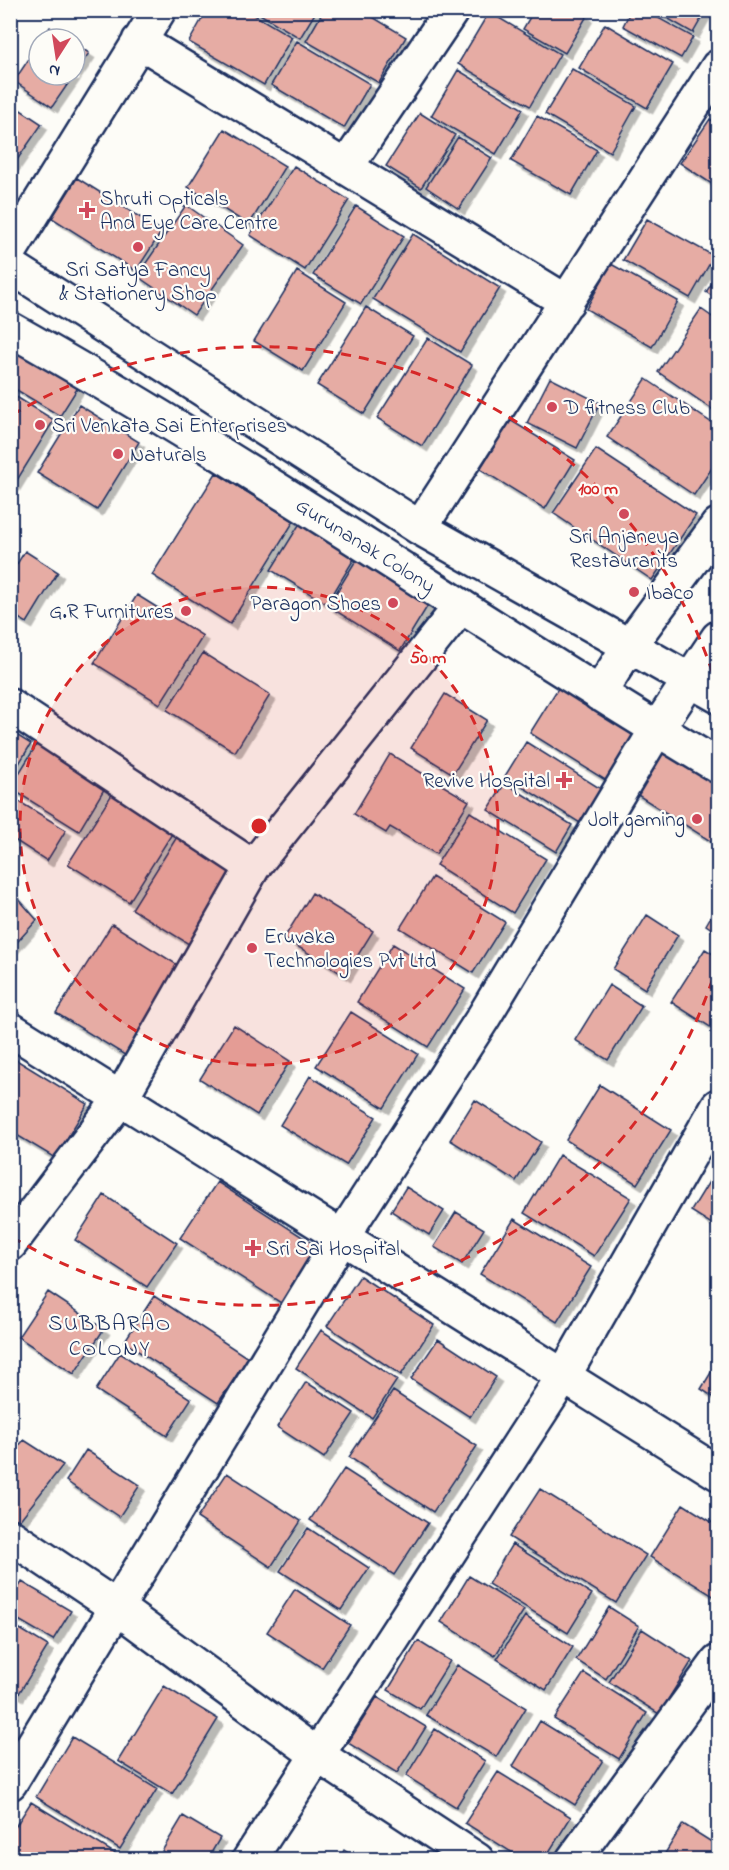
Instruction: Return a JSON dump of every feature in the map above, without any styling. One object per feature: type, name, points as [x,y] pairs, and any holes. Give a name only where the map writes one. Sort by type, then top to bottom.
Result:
[{"type":"street","points":[[10,251],[159,10]]},
{"type":"street","points":[[346,167],[452,10]]},
{"type":"street","points":[[139,41],[567,302]]},
{"type":"street","points":[[420,528],[718,67]]},
{"type":"street","name":"Gurunanak Colony","points":[[10,266],[420,528],[718,696]]},
{"type":"street","name":"Gurunanak Colony","points":[[10,329],[113,387],[599,694],[718,766]]},
{"type":"street","points":[[599,694],[629,646],[718,525]]},
{"type":"street","points":[[10,1244],[121,1098],[253,867],[461,606]]},
{"type":"street","points":[[10,1783],[342,1237],[483,1018],[657,729],[718,638]]},
{"type":"street","points":[[10,706],[253,867]]},
{"type":"street","points":[[10,1029],[718,1473]]},
{"type":"street","points":[[249,1860],[563,1377],[714,1122]]},
{"type":"street","points":[[10,1536],[116,1607],[316,1754],[477,1860]]},
{"type":"street","points":[[573,1860],[718,1662]]},
{"type":"building","points":[[207,10],[246,10],[292,37],[264,85],[189,42]]},
{"type":"building","points":[[253,10],[317,10],[300,38]]},
{"type":"building","points":[[324,10],[361,10],[406,37],[379,83],[306,41]]},
{"type":"building","points":[[534,10],[579,10],[587,16],[565,53],[523,29]]},
{"type":"building","points":[[631,10],[644,10],[693,37],[681,58],[623,26]]},
{"type":"building","points":[[653,10],[701,10],[705,12],[693,33]]},
{"type":"building","points":[[489,12],[560,54],[530,106],[458,64]]},
{"type":"building","points":[[605,24],[673,64],[647,108],[579,68]]},
{"type":"building","points":[[297,41],[370,84],[344,128],[271,85]]},
{"type":"building","points":[[27,62],[27,87],[66,87],[52,107],[14,81]]},
{"type":"building","points":[[572,69],[636,106],[610,152],[545,114]]},
{"type":"building","points":[[458,70],[523,109],[496,154],[431,116]]},
{"type":"building","points":[[10,103],[42,124],[10,170]]},
{"type":"building","points":[[420,113],[455,135],[421,188],[386,166]]},
{"type":"building","points":[[537,116],[597,150],[571,195],[511,161]]},
{"type":"building","points":[[710,119],[718,124],[718,188],[680,163]]},
{"type":"building","points":[[224,129],[285,166],[249,225],[188,187]]},
{"type":"building","points":[[458,137],[492,158],[459,209],[426,187]]},
{"type":"building","points":[[294,166],[349,200],[305,270],[250,235]]},
{"type":"building","points":[[77,178],[162,231],[136,271],[52,218]]},
{"type":"building","points":[[186,205],[243,245],[194,315],[137,276]]},
{"type":"building","points":[[356,206],[404,236],[361,304],[313,275]]},
{"type":"building","points":[[647,219],[714,256],[690,298],[623,260]]},
{"type":"building","points":[[413,234],[500,288],[460,352],[373,299]]},
{"type":"building","points":[[611,264],[678,301],[652,347],[586,309]]},
{"type":"building","points":[[297,271],[346,302],[303,371],[254,341]]},
{"type":"building","points":[[718,274],[718,300],[706,292]]},
{"type":"building","points":[[366,307],[413,336],[364,414],[317,385]]},
{"type":"building","points":[[701,309],[718,321],[718,413],[658,372]]},
{"type":"building","points":[[428,338],[472,365],[422,446],[377,418]]},
{"type":"building","points":[[16,340],[82,381],[60,416],[10,386],[10,350]]},
{"type":"building","points":[[550,378],[600,403],[577,448],[527,423]]},
{"type":"building","points":[[646,379],[718,427],[718,459],[694,495],[607,437]]},
{"type":"building","points":[[10,393],[54,420],[14,485],[10,483]]},
{"type":"building","points":[[79,405],[139,442],[97,510],[37,473]]},
{"type":"building","points":[[510,420],[575,460],[545,509],[480,469]]},
{"type":"building","name":"Sri Anjaneya Restaurants","points":[[596,449],[696,515],[652,580],[553,513]]},
{"type":"building","points":[[216,473],[294,521],[230,624],[152,575]]},
{"type":"building","points":[[302,520],[357,554],[327,604],[271,570]]},
{"type":"building","points":[[25,551],[58,572],[27,623],[10,613],[10,575]]},
{"type":"building","points":[[358,557],[430,602],[400,651],[328,606]]},
{"type":"building","points":[[137,595],[203,636],[160,704],[94,663]]},
{"type":"building","points":[[203,653],[270,695],[235,752],[167,710]]},
{"type":"building","points":[[565,677],[646,727],[610,783],[530,733]]},
{"type":"building","points":[[445,694],[487,720],[453,774],[411,748]]},
{"type":"building","points":[[10,731],[31,744],[12,775],[10,774]]},
{"type":"building","name":"Jolt gaming","points":[[666,740],[718,770],[718,846],[633,792]]},
{"type":"building","points":[[526,742],[601,789],[580,823],[505,776]]},
{"type":"building","points":[[37,744],[106,786],[79,831],[10,788]]},
{"type":"building","points":[[390,754],[469,801],[436,854],[390,827],[386,833],[354,814]]},
{"type":"building","points":[[505,783],[572,825],[556,852],[488,810]]},
{"type":"building","points":[[114,791],[175,829],[129,902],[68,864]]},
{"type":"building","points":[[10,796],[66,830],[47,861],[10,837]]},
{"type":"building","points":[[470,812],[546,859],[513,913],[436,865]]},
{"type":"building","points":[[180,832],[240,870],[192,946],[132,909]]},
{"type":"building","points":[[432,877],[505,922],[473,973],[400,928]]},
{"type":"building","points":[[10,889],[37,920],[10,950]]},
{"type":"building","points":[[312,893],[373,931],[345,976],[284,938]]},
{"type":"building","points":[[718,904],[718,933],[706,925]]},
{"type":"building","points":[[647,915],[678,935],[645,989],[613,969]]},
{"type":"building","points":[[112,924],[184,969],[128,1057],[56,1013]]},
{"type":"building","points":[[393,944],[465,989],[428,1047],[357,1002]]},
{"type":"building","points":[[705,949],[718,957],[718,1032],[671,1002]]},
{"type":"building","points":[[609,985],[642,1006],[608,1060],[575,1040]]},
{"type":"building","points":[[351,1012],[418,1054],[384,1108],[316,1066]]},
{"type":"building","points":[[234,1025],[290,1061],[257,1115],[200,1079]]},
{"type":"building","points":[[10,1056],[88,1104],[55,1158],[10,1131]]},
{"type":"building","points":[[310,1076],[376,1117],[346,1165],[280,1125]]},
{"type":"building","points":[[600,1085],[671,1130],[637,1184],[566,1140]]},
{"type":"building","points":[[475,1100],[541,1142],[516,1181],[450,1140]]},
{"type":"building","points":[[559,1155],[631,1198],[594,1256],[524,1213]]},
{"type":"building","points":[[718,1167],[718,1228],[691,1211]]},
{"type":"building","points":[[217,1182],[318,1247],[281,1303],[180,1238]]},
{"type":"building","points":[[406,1187],[444,1211],[429,1235],[391,1211]]},
{"type":"building","points":[[104,1195],[177,1243],[147,1287],[75,1240]]},
{"type":"building","points":[[456,1212],[484,1229],[462,1264],[434,1247]]},
{"type":"building","points":[[514,1219],[591,1267],[557,1322],[480,1274]]},
{"type":"building","points":[[360,1276],[434,1325],[401,1375],[327,1326]]},
{"type":"building","points":[[48,1292],[104,1329],[74,1374],[18,1337]]},
{"type":"building","points":[[154,1296],[248,1358],[218,1403],[124,1342]]},
{"type":"building","points":[[321,1330],[397,1380],[372,1418],[296,1368]]},
{"type":"building","points":[[438,1339],[496,1377],[470,1417],[411,1379]]},
{"type":"building","points":[[120,1353],[191,1399],[167,1436],[96,1390]]},
{"type":"building","points":[[718,1361],[718,1400],[701,1389]]},
{"type":"building","points":[[306,1382],[354,1413],[324,1458],[277,1427]]},
{"type":"building","points":[[393,1391],[477,1446],[433,1512],[349,1457]]},
{"type":"building","points":[[24,1440],[63,1465],[15,1526],[10,1523],[10,1455]]},
{"type":"building","points":[[86,1450],[140,1485],[119,1517],[66,1481]]},
{"type":"building","points":[[344,1469],[428,1523],[394,1575],[310,1520]]},
{"type":"building","points":[[227,1473],[301,1521],[271,1567],[197,1518]]},
{"type":"building","points":[[540,1489],[646,1555],[616,1603],[509,1537]]},
{"type":"building","points":[[683,1504],[718,1526],[718,1599],[650,1557]]},
{"type":"building","points":[[308,1528],[369,1568],[341,1610],[280,1571]]},
{"type":"building","points":[[512,1544],[592,1594],[568,1633],[488,1584]]},
{"type":"building","points":[[469,1576],[524,1610],[495,1656],[441,1622]]},
{"type":"building","points":[[22,1582],[71,1611],[53,1640],[10,1615],[10,1601]]},
{"type":"building","points":[[295,1589],[350,1625],[322,1668],[267,1632]]},
{"type":"building","points":[[609,1607],[639,1626],[606,1679],[576,1660]]},
{"type":"building","points":[[525,1616],[573,1647],[546,1690],[497,1659]]},
{"type":"building","points":[[10,1623],[48,1646],[18,1695],[10,1690]]},
{"type":"building","points":[[642,1629],[692,1661],[659,1714],[609,1682]]},
{"type":"building","points":[[418,1641],[450,1661],[420,1709],[388,1690]]},
{"type":"building","points":[[457,1665],[526,1708],[496,1757],[426,1715]]},
{"type":"building","points":[[584,1673],[647,1713],[619,1759],[554,1719]]},
{"type":"building","points":[[164,1686],[218,1719],[172,1794],[118,1761]]},
{"type":"building","points":[[377,1697],[426,1727],[397,1773],[348,1743]]},
{"type":"building","points":[[540,1721],[603,1760],[575,1805],[513,1766]]},
{"type":"building","points":[[435,1729],[485,1761],[456,1807],[406,1776]]},
{"type":"building","points":[[72,1737],[157,1789],[120,1849],[36,1797]]},
{"type":"building","points":[[498,1772],[571,1817],[544,1860],[524,1860],[465,1823]]},
{"type":"building","points":[[31,1802],[124,1859],[10,1860],[10,1835]]},
{"type":"building","points":[[183,1816],[220,1838],[207,1860],[176,1860],[162,1851]]},
{"type":"building","points":[[683,1824],[718,1846],[718,1860],[661,1860]]},
{"type":"building","points":[[344,1850],[359,1860],[339,1860]]},
{"type":"place","name":"Shruti Opticals And Eye Care Centre","points":[[87,210]]},
{"type":"place","name":"Sri Satya Fancy & Stationery Shop","points":[[138,247]]},
{"type":"place","name":"D fitness Club","points":[[552,407]]},
{"type":"place","name":"Sri Venkata Sai Enterprises","points":[[40,425]]},
{"type":"place","name":"Naturals","points":[[118,454]]},
{"type":"place","name":"Sri Anjaneya Restaurants","points":[[624,514]]},
{"type":"place","name":"Ibaco","points":[[634,592]]},
{"type":"place","name":"Paragon Shoes","points":[[393,603]]},
{"type":"place","name":"G.R Furnitures","points":[[186,611]]},
{"type":"place","name":"Revive Hospital","points":[[564,780]]},
{"type":"place","name":"Jolt gaming","points":[[697,819]]},
{"type":"place","name":"Eruvaka Technologies Pvt Ltd","points":[[252,948]]},
{"type":"place","name":"Sri Sai Hospital","points":[[253,1248]]},
{"type":"district","name":"SUBBARAO COLONY","points":[[110,1334]]}]
